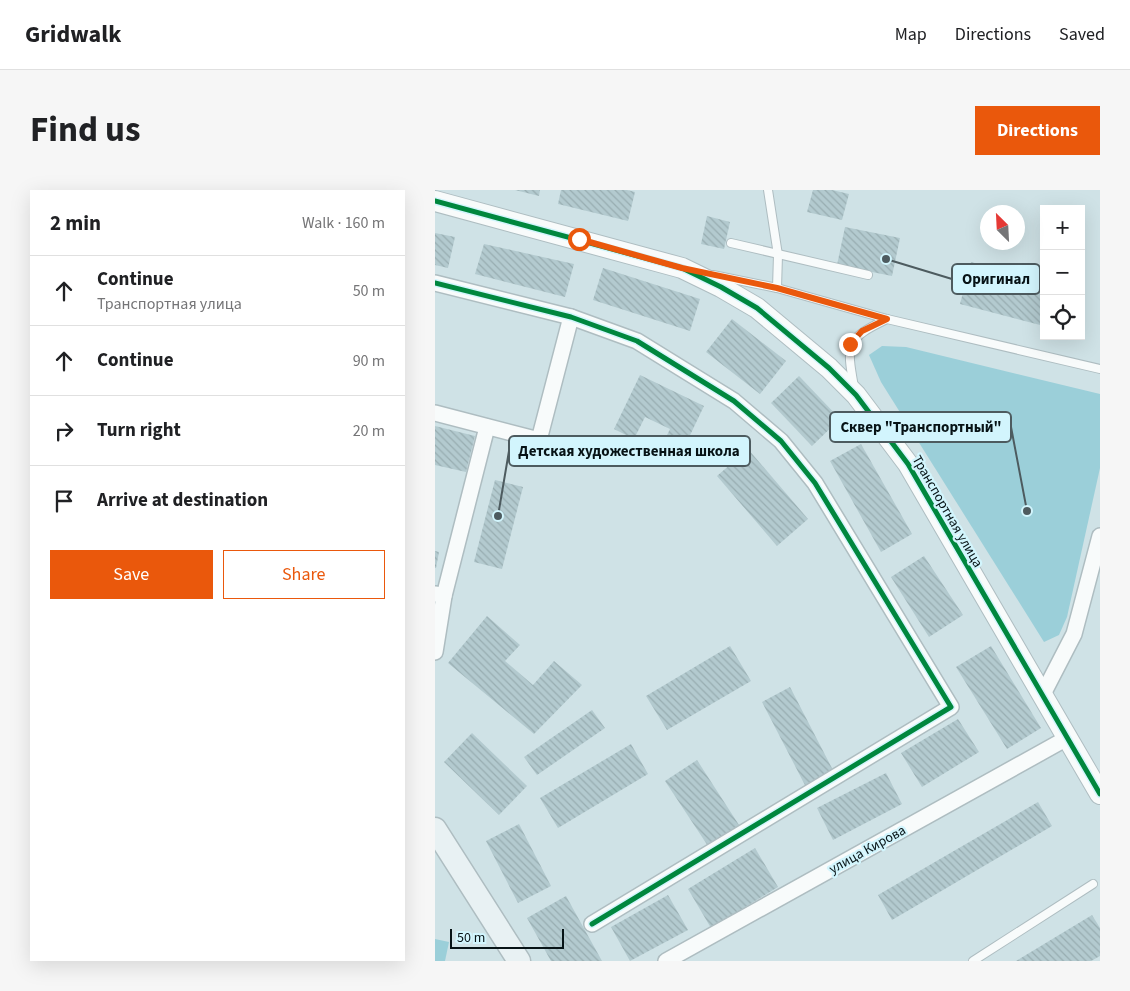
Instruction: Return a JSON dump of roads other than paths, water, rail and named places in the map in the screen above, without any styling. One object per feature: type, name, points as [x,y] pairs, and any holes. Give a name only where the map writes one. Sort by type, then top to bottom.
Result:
[{"type":"main road","points":[[435,828],[519,961]]},
{"type":"street","name":"Транспортная улица","points":[[435,201],[682,268],[721,287],[757,308],[829,368],[856,395],[908,464],[1042,696],[1069,737],[1100,794]]},
{"type":"street","points":[[435,283],[571,317],[637,341],[734,400],[781,441],[815,484],[951,707],[592,924]]},
{"type":"street","points":[[435,413],[539,440],[571,317]]},
{"type":"street","points":[[435,652],[440,595],[487,427]]},
{"type":"street","points":[[1042,696],[1074,634],[1100,536]]},
{"type":"street","name":"улица Кирова","points":[[665,961],[1069,737]]},
{"type":"lane","points":[[769,190],[778,255],[777,288]]},
{"type":"lane","points":[[731,243],[868,276]]},
{"type":"lane","points":[[682,268],[777,288],[887,319],[1100,369]]},
{"type":"lane","points":[[856,395],[849,360],[850,344],[862,331],[887,319]]},
{"type":"lane","points":[[973,961],[1093,884]]},
{"type":"place","name":"Оригинал","points":[[886,259]]},
{"type":"place","name":"Сквер \"Транспортный\"","points":[[1027,511]]},
{"type":"place","name":"Детская художественная школа","points":[[498,516]]}]
